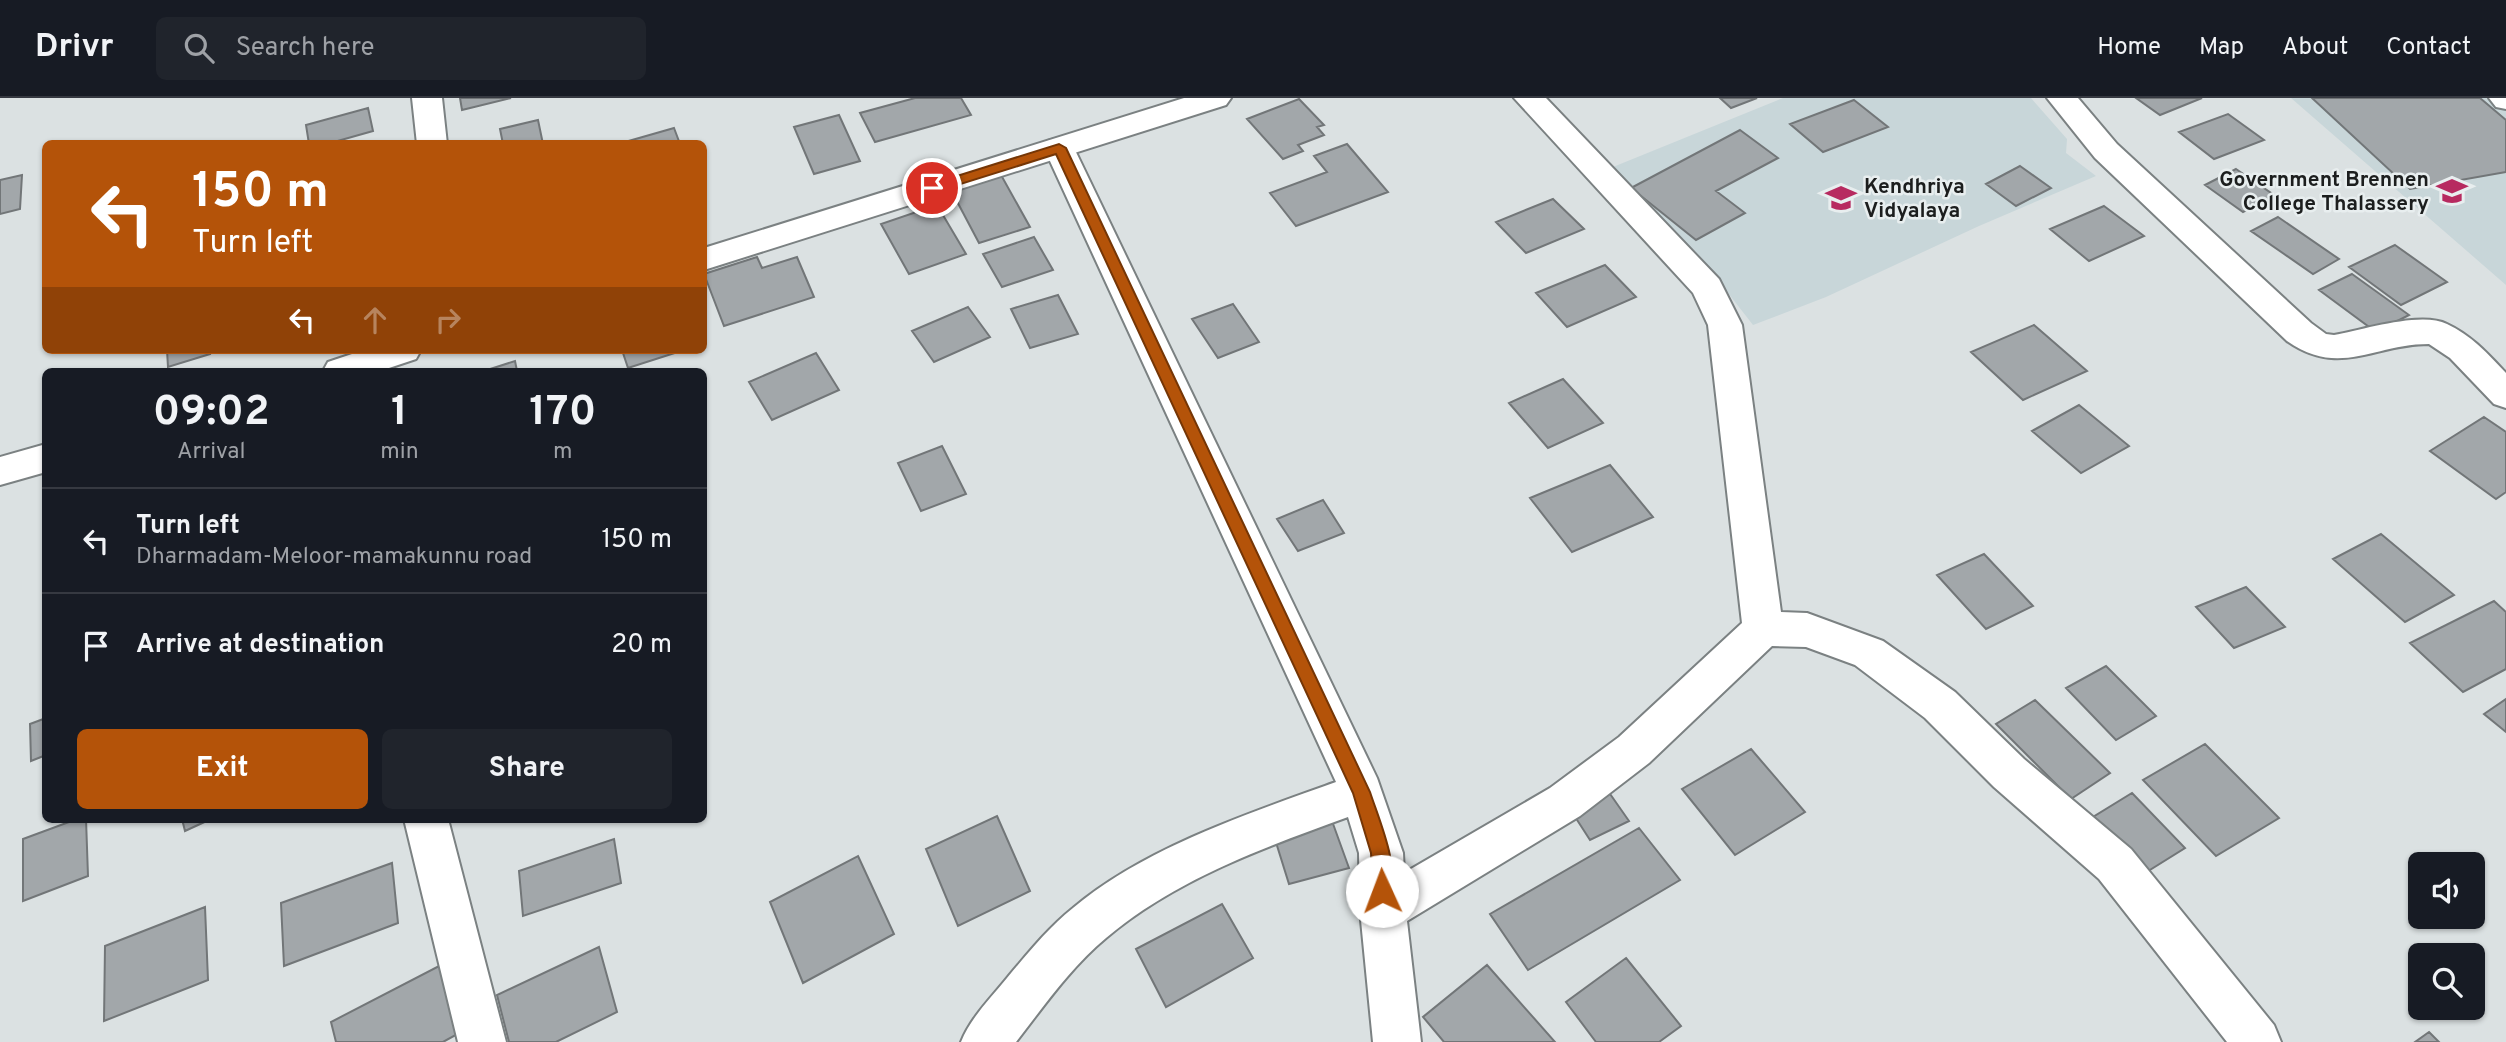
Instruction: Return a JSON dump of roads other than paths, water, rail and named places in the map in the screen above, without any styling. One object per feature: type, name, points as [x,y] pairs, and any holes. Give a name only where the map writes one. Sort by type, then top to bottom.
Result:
[{"type":"street","points":[[426,98],[431,140]]},
{"type":"street","points":[[707,258],[1216,98]]},
{"type":"street","points":[[1529,98],[1707,287],[1725,325],[1763,629]]},
{"type":"street","points":[[2063,98],[2106,150],[2316,344],[2334,348],[2419,332],[2435,332],[2462,349],[2506,395]]},
{"type":"street","points":[[1059,148],[1362,792],[1381,853],[1383,910],[1397,1042]]},
{"type":"street","points":[[350,368],[392,354]]},
{"type":"street","points":[[0,471],[42,459]]},
{"type":"street","points":[[1383,910],[1565,802],[1634,750],[1763,629],[1807,630],[1869,653],[1940,705],[2009,773],[2115,864],[2257,1042]]},
{"type":"street","points":[[985,1042],[1061,953],[1102,912],[1162,876],[1290,818],[1362,792]]},
{"type":"street","points":[[427,823],[482,1042]]},
{"type":"place","name":"Government Brennen College Thalassery","points":[[2452,191]]},
{"type":"place","name":"Kendhriya Vidyalaya","points":[[1841,198]]}]
